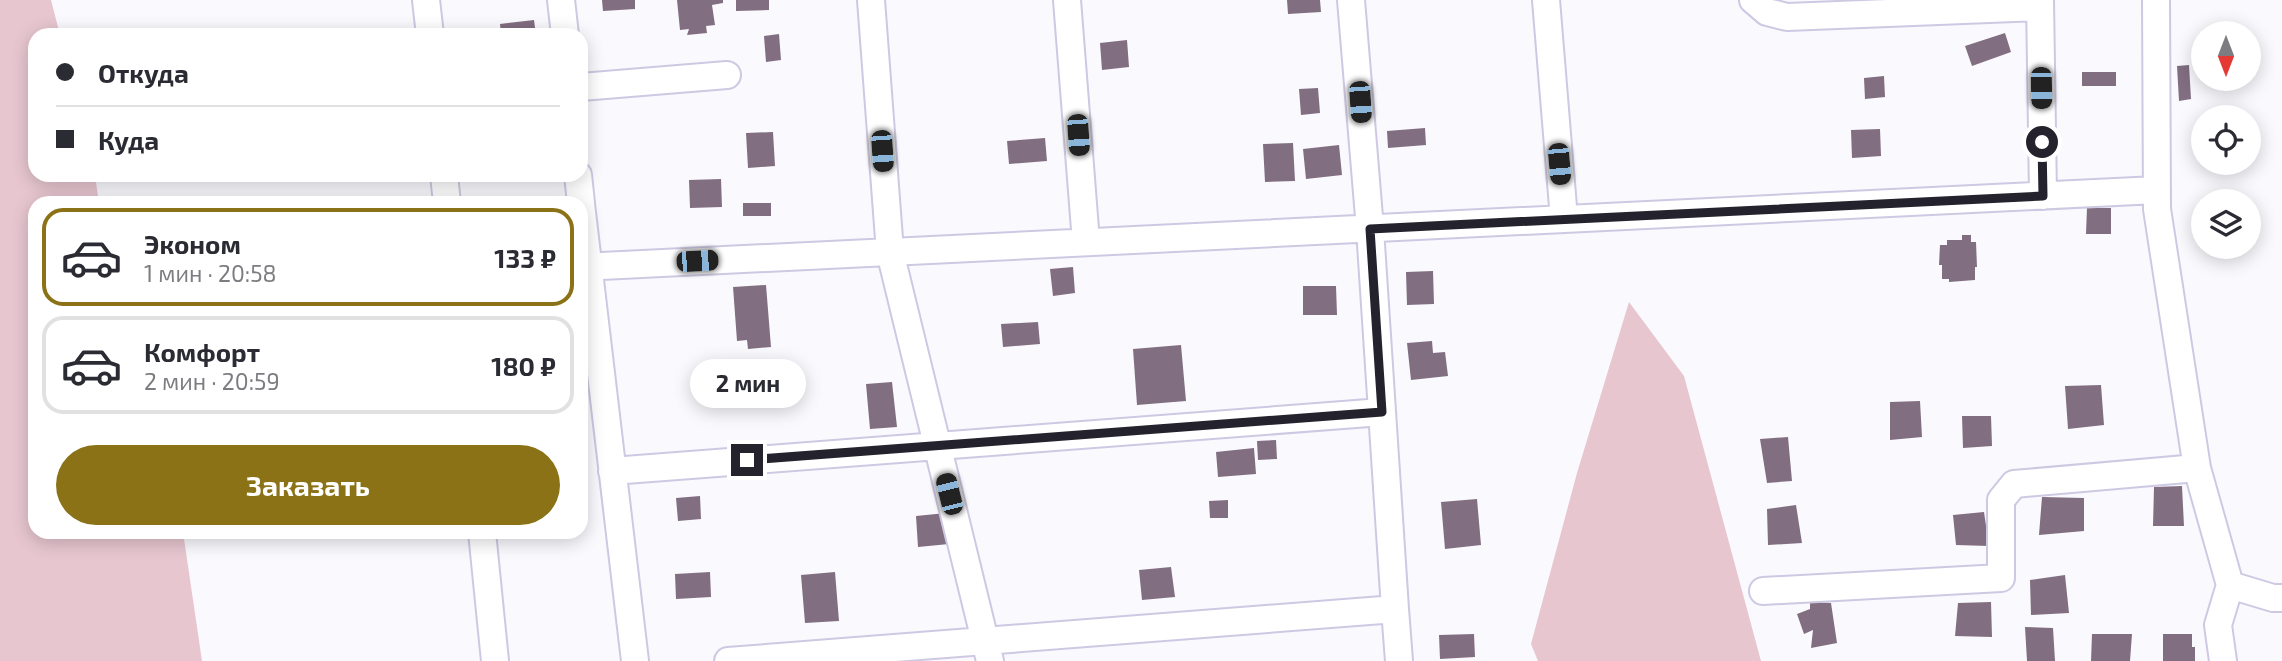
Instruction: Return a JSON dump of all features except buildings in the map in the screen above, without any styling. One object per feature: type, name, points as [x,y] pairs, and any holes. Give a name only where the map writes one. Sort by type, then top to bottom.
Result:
[{"type":"street","points":[[426,0],[429,28]]},
{"type":"street","points":[[561,0],[564,28]]},
{"type":"street","points":[[871,0],[890,252],[987,651]]},
{"type":"street","points":[[1068,0],[1086,243]]},
{"type":"street","points":[[1352,0],[1399,661]]},
{"type":"street","points":[[1546,0],[1563,219]]},
{"type":"street","points":[[1753,0],[1767,12],[1787,16],[2040,4],[2043,196]]},
{"type":"street","points":[[2156,0],[2157,209],[2197,468],[2230,585],[2218,625],[2223,661]]},
{"type":"street","points":[[588,86],[727,75]]},
{"type":"street","points":[[588,267],[2157,190]]},
{"type":"street","points":[[588,296],[635,661]]},
{"type":"street","points":[[612,471],[1382,412]]},
{"type":"street","points":[[1763,591],[2001,578],[2001,500],[2014,484],[2197,468]]},
{"type":"street","points":[[483,539],[495,661]]},
{"type":"street","points":[[2230,585],[2273,598],[2282,598]]},
{"type":"street","points":[[728,661],[987,651],[1395,609]]},
{"type":"shaded area","points":[[0,0],[51,0],[58,28],[28,28],[28,182],[96,182],[98,196],[28,196],[28,539],[184,539],[202,661],[0,661]]},
{"type":"shaded area","points":[[1629,302],[1684,376],[1761,661],[1538,661],[1531,644],[1577,473]]},
{"type":"route","points":[[747,460],[1382,412],[1370,229],[2043,196],[2042,142]]}]
